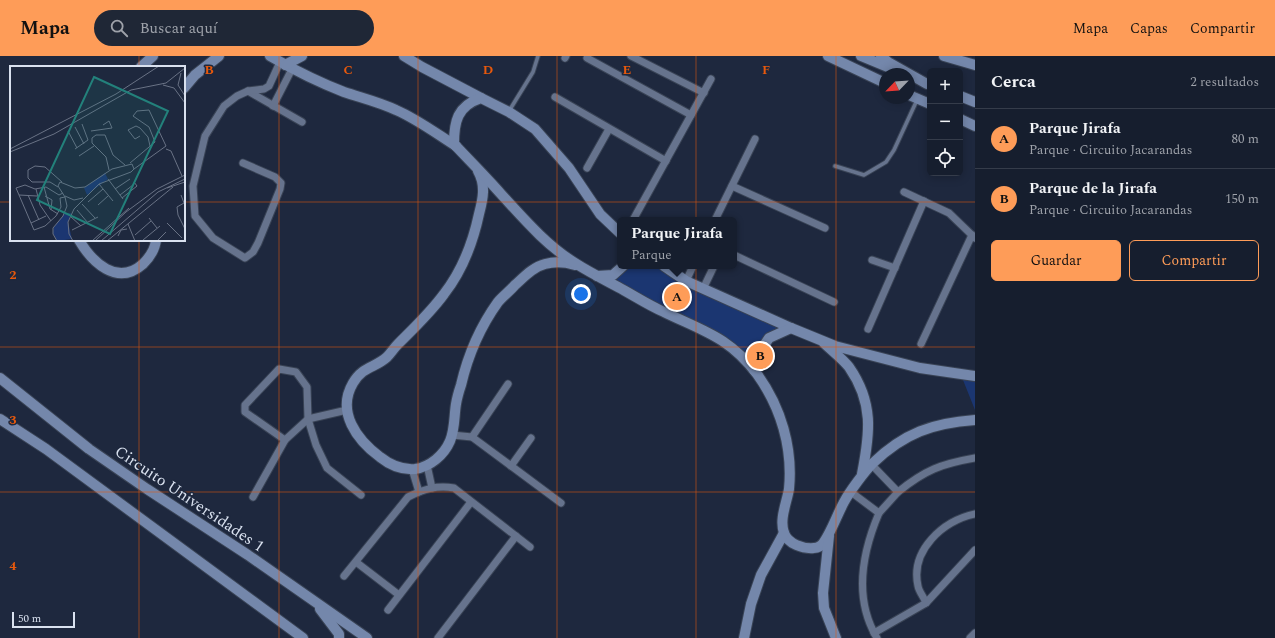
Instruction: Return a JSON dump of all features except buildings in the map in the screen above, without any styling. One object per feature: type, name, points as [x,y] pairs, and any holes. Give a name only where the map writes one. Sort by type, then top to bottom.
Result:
[{"type":"street","points":[[142,66],[153,56]]},
{"type":"street","points":[[185,87],[196,75],[219,56]]},
{"type":"street","points":[[270,56],[327,85],[396,110],[456,146],[527,224],[547,242],[579,266],[662,312],[703,329],[722,340],[737,352],[754,370],[768,390],[784,428],[790,472],[789,490],[783,521],[784,533],[787,539],[794,544],[816,548],[823,544],[844,501],[872,464],[892,447],[909,436],[943,423],[975,420]]},
{"type":"street","points":[[243,163],[275,177],[281,183],[280,189],[258,243],[253,252],[245,258],[213,238],[196,216],[193,186],[205,136],[224,106],[237,96],[248,91],[264,89],[269,86],[286,65],[302,56]]},
{"type":"street","points":[[404,56],[422,67],[509,112],[535,129],[569,168],[600,214],[617,230]]},
{"type":"street","points":[[631,56],[704,93]]},
{"type":"street","points":[[828,56],[879,80]]},
{"type":"street","points":[[861,56],[890,68]]},
{"type":"street","points":[[881,56],[888,62],[927,83]]},
{"type":"street","points":[[944,56],[975,64]]},
{"type":"street","points":[[958,56],[975,64]]},
{"type":"street","points":[[587,58],[691,115]]},
{"type":"street","points":[[273,106],[286,65]]},
{"type":"street","points":[[915,78],[927,83]]},
{"type":"street","points":[[635,217],[711,79]]},
{"type":"street","points":[[248,91],[302,122]]},
{"type":"street","points":[[555,97],[666,161]]},
{"type":"street","points":[[963,97],[975,102]]},
{"type":"street","points":[[456,146],[454,144],[454,125],[462,110],[473,101],[481,98]]},
{"type":"street","points":[[915,98],[927,103]]},
{"type":"street","points":[[963,120],[975,126]]},
{"type":"street","points":[[587,168],[609,129]]},
{"type":"street","points":[[716,217],[754,139]]},
{"type":"street","points":[[475,166],[482,182],[482,202],[473,239],[453,281],[435,306],[387,357],[363,370],[348,392],[346,403],[350,423],[354,431],[370,450],[394,466],[412,469],[427,465],[434,461],[450,442],[456,403],[470,354],[479,333],[499,301],[526,275],[539,266],[561,262],[579,266]]},
{"type":"street","points":[[732,186],[825,228]]},
{"type":"street","points":[[904,192],[949,213],[973,237],[922,344]]},
{"type":"street","points":[[868,329],[924,201]]},
{"type":"street","points":[[80,241],[90,257],[98,265],[110,271],[120,273],[132,271],[142,264],[152,252],[156,241]]},
{"type":"street","points":[[737,256],[834,302]]},
{"type":"street","points":[[872,260],[894,268]]},
{"type":"street","points":[[597,276],[613,275],[620,269]]},
{"type":"street","points":[[668,269],[686,281],[835,346],[920,368],[975,376]]},
{"type":"street","points":[[686,281],[692,269]]},
{"type":"street","points":[[703,288],[712,269]]},
{"type":"street","points":[[754,370],[757,356],[769,338],[791,328]]},
{"type":"street","points":[[821,340],[848,366],[859,383],[865,400],[869,430],[862,478]]},
{"type":"street","points":[[284,440],[245,412],[245,405],[279,369],[296,372],[307,387],[308,419],[316,445],[326,468],[361,495]]},
{"type":"street","name":"Circuito Universidades 1","points":[[0,378],[89,449],[248,555],[367,638]]},
{"type":"street","points":[[472,437],[508,384]]},
{"type":"street","points":[[253,497],[284,440],[308,419],[347,410]]},
{"type":"street","points":[[0,418],[46,449],[303,638]]},
{"type":"street","points":[[452,435],[472,437],[562,503]]},
{"type":"street","points":[[511,466],[531,438]]},
{"type":"street","points":[[975,458],[949,463],[934,468],[918,477],[898,492],[879,513],[870,533],[864,558],[862,579],[863,600],[867,618],[876,636],[926,603],[975,550]]},
{"type":"street","points":[[872,464],[898,492]]},
{"type":"street","points":[[427,465],[432,488]]},
{"type":"street","points":[[412,469],[419,492]]},
{"type":"street","points":[[344,576],[408,497],[432,488],[444,486],[454,488],[530,547]]},
{"type":"street","points":[[851,492],[879,513]]},
{"type":"street","points":[[388,610],[471,502]]},
{"type":"street","points":[[926,603],[918,587],[917,570],[921,555],[930,541],[943,528],[960,518],[975,514]]},
{"type":"street","points":[[830,531],[823,593],[824,608],[836,638]]},
{"type":"street","points":[[744,638],[751,604],[761,574],[784,533]]},
{"type":"street","points":[[438,638],[516,536]]},
{"type":"street","points":[[356,562],[399,595]]},
{"type":"street","points":[[313,600],[339,634],[339,638]]},
{"type":"street","points":[[291,629],[306,638]]},
{"type":"street","points":[[970,638],[975,633]]},
{"type":"lane","points":[[509,112],[532,72],[538,56]]},
{"type":"lane","points":[[835,166],[864,175],[886,162],[894,150],[910,104]]},
{"type":"shaded area","points":[[617,268],[671,269],[791,328],[768,341],[754,370],[737,352],[597,276]]},
{"type":"shaded area","points":[[961,375],[975,375],[975,410]]},
{"type":"place","name":"Parque Jirafa","points":[[677,297]]},
{"type":"place","name":"Parque de la Jirafa","points":[[760,356]]}]
